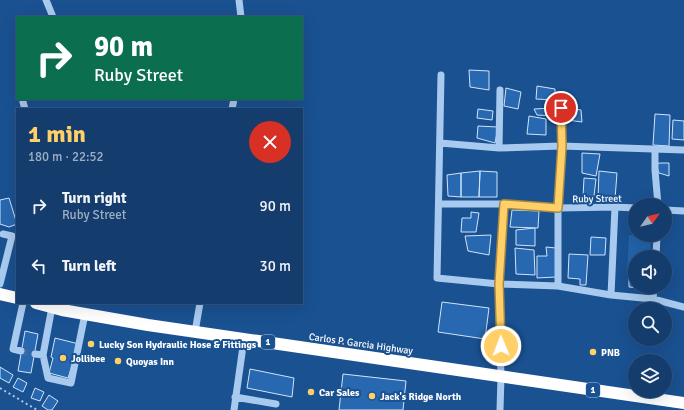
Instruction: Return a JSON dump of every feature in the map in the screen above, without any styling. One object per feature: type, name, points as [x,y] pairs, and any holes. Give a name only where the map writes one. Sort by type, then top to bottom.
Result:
[{"type":"highway","points":[[0,294],[16,298]]},
{"type":"highway","name":"Carlos P. Garcia Highway","points":[[42,304],[85,314],[195,332],[684,403]]},
{"type":"street","points":[[46,0],[53,16]]},
{"type":"street","points":[[239,0],[241,16]]},
{"type":"street","points":[[441,75],[440,204],[437,278],[499,284],[558,286],[611,295],[653,299],[684,307]]},
{"type":"street","points":[[499,148],[500,90]]},
{"type":"street","points":[[23,102],[26,108]]},
{"type":"street","points":[[558,286],[558,208],[562,146],[561,108]]},
{"type":"street","points":[[440,143],[499,148],[562,146],[684,150]]},
{"type":"street","points":[[655,149],[657,198]]},
{"type":"street","name":"Ruby Street","points":[[440,204],[504,204],[558,208],[615,206],[628,207]]},
{"type":"street","points":[[500,410],[501,377],[499,284],[504,204]]},
{"type":"street","points":[[611,295],[615,206]]},
{"type":"street","points":[[672,210],[684,211]]},
{"type":"street","points":[[0,284],[12,236],[4,234]]},
{"type":"street","points":[[653,294],[653,299]]},
{"type":"street","points":[[21,351],[14,349],[22,304]]},
{"type":"street","points":[[195,332],[200,304]]},
{"type":"street","points":[[59,307],[42,355],[48,378],[71,383],[85,314]]},
{"type":"street","points":[[234,410],[244,339]]},
{"type":"street","points":[[35,354],[42,355]]},
{"type":"street","points":[[235,397],[276,404]]},
{"type":"path","points":[[0,388],[36,410]]},
{"type":"shaded area","points":[[629,242],[651,242],[650,250],[628,250]]},
{"type":"building","points":[[469,70],[489,71],[489,90],[470,87]]},
{"type":"building","points":[[537,86],[555,89],[555,100],[536,99]]},
{"type":"building","points":[[506,88],[521,92],[518,109],[504,106]]},
{"type":"building","points":[[552,108],[555,116],[537,115],[534,109]]},
{"type":"building","points":[[570,108],[581,110],[582,122],[567,120]]},
{"type":"building","points":[[478,109],[493,111],[492,120],[477,118]]},
{"type":"building","points":[[655,114],[670,115],[669,146],[653,145]]},
{"type":"building","points":[[529,116],[546,119],[546,135],[527,134]]},
{"type":"building","points":[[673,120],[684,121],[684,140],[672,139]]},
{"type":"building","points":[[478,126],[498,127],[495,143],[477,138]]},
{"type":"building","points":[[582,153],[600,154],[596,176],[582,173]]},
{"type":"building","points":[[669,163],[669,176],[659,173],[656,164]]},
{"type":"building","points":[[480,171],[497,172],[497,197],[479,197]]},
{"type":"building","points":[[480,171],[479,197],[461,197],[461,173]]},
{"type":"building","points":[[599,171],[617,173],[615,199],[598,199]]},
{"type":"building","points":[[461,173],[461,197],[448,196],[447,175]]},
{"type":"building","points":[[584,178],[596,179],[594,196],[583,197]]},
{"type":"building","points":[[9,198],[16,224],[9,227],[0,224],[0,200]]},
{"type":"building","points":[[512,210],[539,211],[538,228],[510,227]]},
{"type":"building","points":[[471,212],[479,213],[476,232],[461,232],[462,218],[471,218]]},
{"type":"building","points":[[535,228],[535,246],[516,245],[516,230]]},
{"type":"building","points":[[491,235],[489,255],[468,251],[465,236]]},
{"type":"building","points":[[591,237],[606,238],[605,255],[590,255]]},
{"type":"building","points":[[546,247],[556,248],[556,277],[537,278],[537,256],[547,256]]},
{"type":"building","points":[[515,248],[534,250],[535,275],[516,274]]},
{"type":"building","points":[[569,254],[588,255],[586,285],[580,285],[580,279],[568,278]]},
{"type":"building","points":[[442,302],[489,308],[485,339],[438,332]]},
{"type":"building","points":[[25,331],[38,334],[31,373],[18,371]]},
{"type":"building","name":"Jollibee","points":[[55,338],[79,344],[68,378],[49,373],[53,358],[51,357]]},
{"type":"building","points":[[0,367],[13,375],[9,383],[0,378]]},
{"type":"building","points":[[250,369],[294,378],[292,397],[247,388]]},
{"type":"building","name":"Jack's Ridge North","points":[[343,374],[406,381],[403,410],[339,410]]},
{"type":"building","points":[[18,378],[27,383],[23,392],[13,387]]},
{"type":"building","points":[[35,388],[44,392],[40,401],[31,398]]},
{"type":"building","points":[[49,395],[58,401],[52,410],[48,410],[42,406]]},
{"type":"tunnel","points":[[21,351],[35,354]]},
{"type":"place","name":"Lucky Son Hydraulic Hose & Fittings","points":[[91,344]]},
{"type":"place","name":"PNB","points":[[593,352]]},
{"type":"place","name":"Jollibee","points":[[63,358]]},
{"type":"place","name":"Quoyas Inn","points":[[118,361]]},
{"type":"place","name":"Car Sales","points":[[311,392]]},
{"type":"place","name":"Jack's Ridge North","points":[[372,396]]},
{"type":"route","points":[[501,346],[499,284],[504,204],[558,208],[562,146],[561,108]]}]
